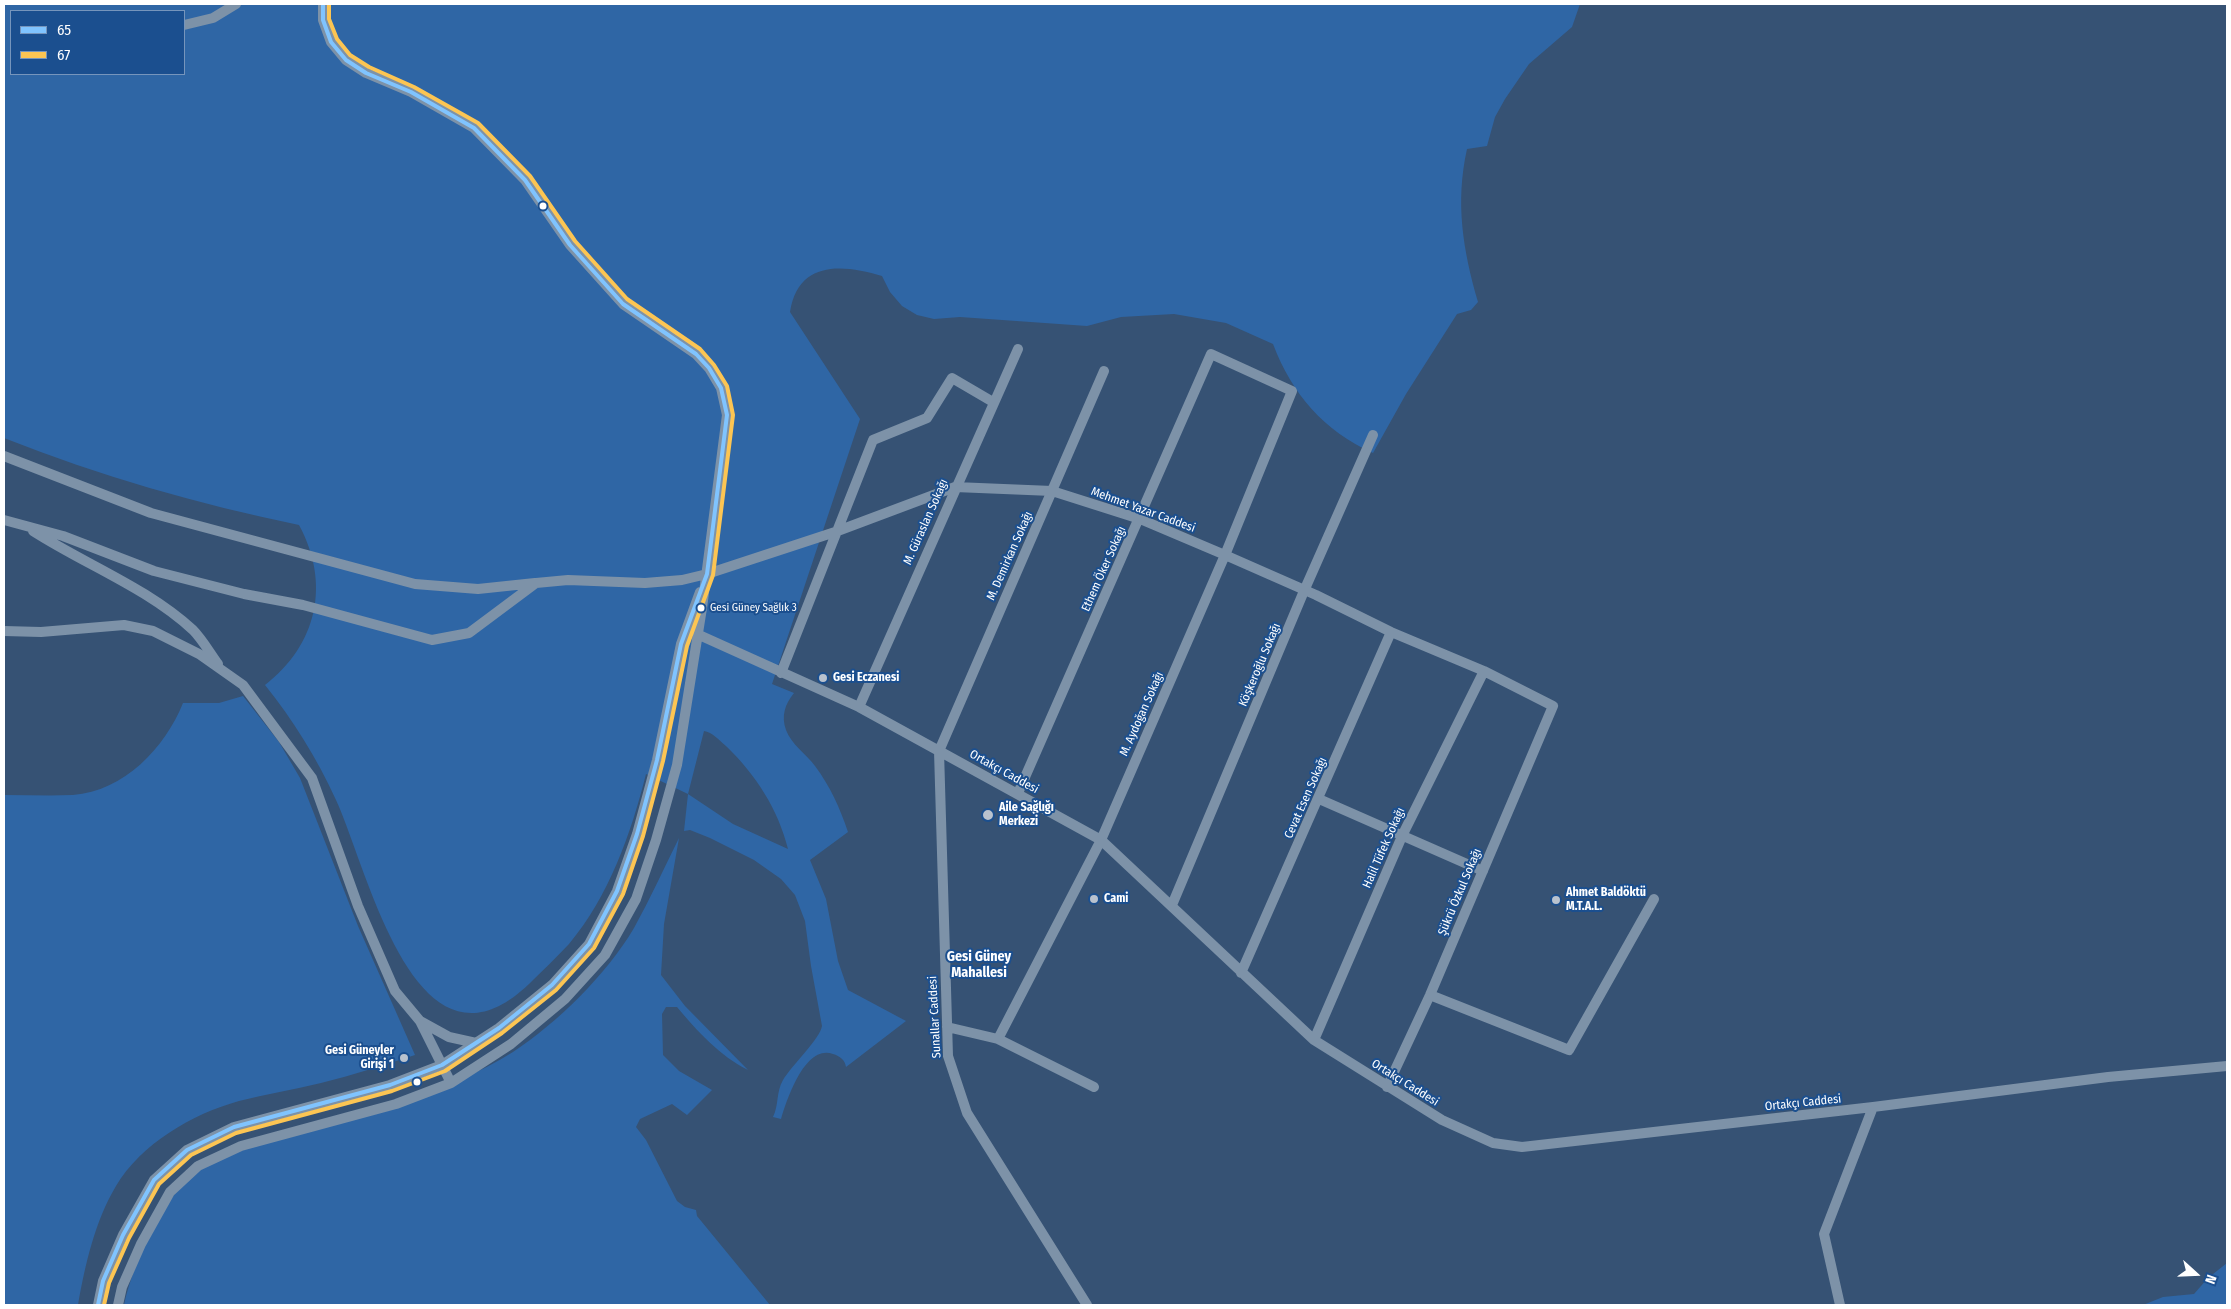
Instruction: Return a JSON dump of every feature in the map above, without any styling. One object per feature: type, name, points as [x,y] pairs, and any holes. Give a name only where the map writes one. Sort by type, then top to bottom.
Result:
[{"type":"street","points":[[185,25],[213,18],[236,4]]},
{"type":"street","points":[[118,1305],[122,1287],[141,1244],[170,1192],[198,1166],[241,1146],[396,1104],[451,1083],[511,1044],[566,999],[605,955],[636,899],[656,840],[677,765],[707,574],[727,415],[720,388],[709,368],[696,354],[623,304],[570,245],[525,180],[474,128],[411,92],[366,73],[346,60],[331,42],[323,20],[323,4]]},
{"type":"street","name":"M. Güraslan Sokağı","points":[[859,707],[954,487],[1018,349]]},
{"type":"street","name":"Ethem Öker Sokağı","points":[[1018,793],[1211,354],[1292,391]]},
{"type":"street","name":"M. Demirkan Sokağı","points":[[939,750],[1104,371]]},
{"type":"street","points":[[780,673],[873,440],[927,418],[952,378],[993,402]]},
{"type":"street","name":"M. Aydoğan Sokağı","points":[[998,1039],[1101,840],[1225,555],[1292,391]]},
{"type":"street","name":"Köşkeroğlu Sokağı","points":[[1172,905],[1304,591],[1373,436]]},
{"type":"street","name":"Mehmet Yazar Caddesi","points":[[4,456],[152,513],[415,584],[478,589],[568,580],[645,583],[682,580],[707,574],[835,532],[954,487],[1052,491],[1140,519],[1225,555],[1391,632],[1484,671],[1553,706]]},
{"type":"street","points":[[4,520],[63,536],[154,571],[244,594],[303,605],[432,640],[469,633],[536,583]]},
{"type":"street","points":[[25,526],[79,560],[114,575],[160,605],[194,631],[224,673]]},
{"type":"street","points":[[98,1305],[103,1281],[123,1235],[154,1180],[187,1150],[234,1127],[390,1085],[442,1065],[499,1028],[552,985],[589,944],[618,891],[637,834],[657,760],[681,644],[707,574]]},
{"type":"street","points":[[4,632],[41,632],[109,626],[153,631],[199,654],[243,685],[312,778],[358,906],[395,990],[420,1021],[451,1083]]},
{"type":"street","name":"Cevat Esen Sokağı","points":[[1241,974],[1391,632]]},
{"type":"street","name":"Ortakçı Caddesi","points":[[697,634],[859,707],[1101,840],[1172,905],[1241,974],[1314,1040],[1442,1120],[1493,1144],[1522,1147],[1873,1107],[2108,1077],[2227,1066]]},
{"type":"street","name":"Halil Tüfek Sokağı","points":[[1314,1040],[1403,834],[1484,671]]},
{"type":"street","name":"Şükrü Özkul Sokağı","points":[[1387,1087],[1430,995],[1553,706]]},
{"type":"street","name":"Sunallar Caddesi","points":[[939,750],[948,1056],[967,1113],[1087,1305]]},
{"type":"street","points":[[1319,798],[1483,870]]},
{"type":"street","points":[[1430,995],[1569,1050],[1654,899]]},
{"type":"street","points":[[420,1021],[449,1037],[476,1043]]},
{"type":"street","points":[[947,1027],[998,1039],[1094,1087]]},
{"type":"street","points":[[1840,1305],[1824,1234],[1873,1107]]},
{"type":"shaded area","points":[[4,4],[1580,4],[1572,27],[1529,64],[1505,99],[1495,117],[1487,146],[1467,149],[1463,169],[1462,226],[1468,264],[1478,302],[1471,310],[1457,314],[1406,394],[1373,453],[1339,434],[1312,409],[1290,379],[1273,344],[1226,323],[1174,314],[1121,317],[1087,326],[960,317],[934,319],[917,315],[902,306],[890,292],[882,276],[852,269],[838,268],[824,270],[812,275],[802,283],[795,295],[790,312],[860,419],[772,684],[794,693],[788,701],[785,710],[786,730],[791,740],[815,766],[830,789],[848,832],[810,860],[826,899],[838,961],[848,990],[906,1021],[846,1067],[842,1059],[833,1054],[823,1053],[814,1057],[799,1075],[781,1119],[773,1117],[783,1080],[811,1045],[822,1026],[805,921],[795,895],[781,879],[754,860],[710,838],[690,830],[684,831],[688,794],[646,774],[626,842],[617,864],[596,906],[569,944],[529,984],[490,1010],[456,1011],[427,991],[402,958],[381,917],[329,784],[304,740],[265,685],[283,669],[297,651],[307,632],[314,612],[316,591],[314,569],[309,547],[299,525],[224,508],[150,488],[40,452],[4,438]],"holes":[[[704,731],[713,735],[726,746],[756,781],[772,806],[788,849],[733,824],[688,794]]]},
{"type":"shaded area","points":[[243,696],[279,742],[300,778],[358,926],[415,1055],[333,1080],[239,1101],[203,1114],[169,1133],[139,1157],[116,1186],[97,1228],[84,1274],[78,1305],[4,1305],[4,795],[73,795],[92,792],[109,785],[125,776],[154,751],[175,720],[183,703],[219,703]]},
{"type":"shaded area","points":[[679,838],[664,924],[661,975],[685,1006],[748,1070],[728,1058],[701,1034],[677,1007],[666,1007],[662,1014],[663,1055],[679,1071],[712,1090],[687,1115],[672,1104],[640,1119],[636,1127],[646,1140],[677,1201],[685,1207],[696,1210],[697,1216],[770,1305],[124,1305],[134,1270],[151,1231],[173,1196],[199,1170],[210,1163],[245,1148],[406,1100],[461,1079],[488,1067],[513,1052],[547,1027],[595,980],[623,945],[640,917]]},
{"type":"shaded area","points":[[2227,1263],[2227,1305],[2143,1305],[2163,1297],[2194,1294],[2208,1278]]},
{"type":"transit line","name":"65","points":[[98,1305],[103,1281],[123,1235],[154,1180],[187,1150],[234,1127],[390,1085],[442,1065],[499,1028],[552,985],[589,944],[617,891],[637,834],[657,760],[681,644],[707,574],[727,415],[721,388],[709,368],[696,354],[623,304],[570,245],[525,180],[474,128],[411,92],[366,73],[346,60],[331,42],[323,20],[323,4]]},
{"type":"transit line","name":"67","points":[[104,1305],[109,1283],[129,1238],[159,1184],[191,1155],[236,1133],[392,1091],[445,1071],[502,1033],[556,990],[594,948],[623,894],[643,836],[663,761],[687,646],[713,575],[733,415],[727,386],[714,365],[700,349],[627,299],[575,241],[530,176],[478,123],[414,87],[369,67],[350,55],[337,39],[329,19],[329,4]]},
{"type":"place","name":"Gesi Güney Sağlık 3","points":[[701,608]]},
{"type":"place","name":"Gesi Eczanesi","points":[[823,678]]},
{"type":"place","name":"Aile Sağlığı Merkezi","points":[[988,815]]},
{"type":"place","name":"Cami","points":[[1094,899]]},
{"type":"place","name":"Ahmet Baldöktü M.T.A.L.","points":[[1556,900]]},
{"type":"place","name":"Gesi Güneyler Girişi 1","points":[[404,1058]]},
{"type":"district","name":"Gesi Güney Mahallesi","points":[[979,966]]}]
